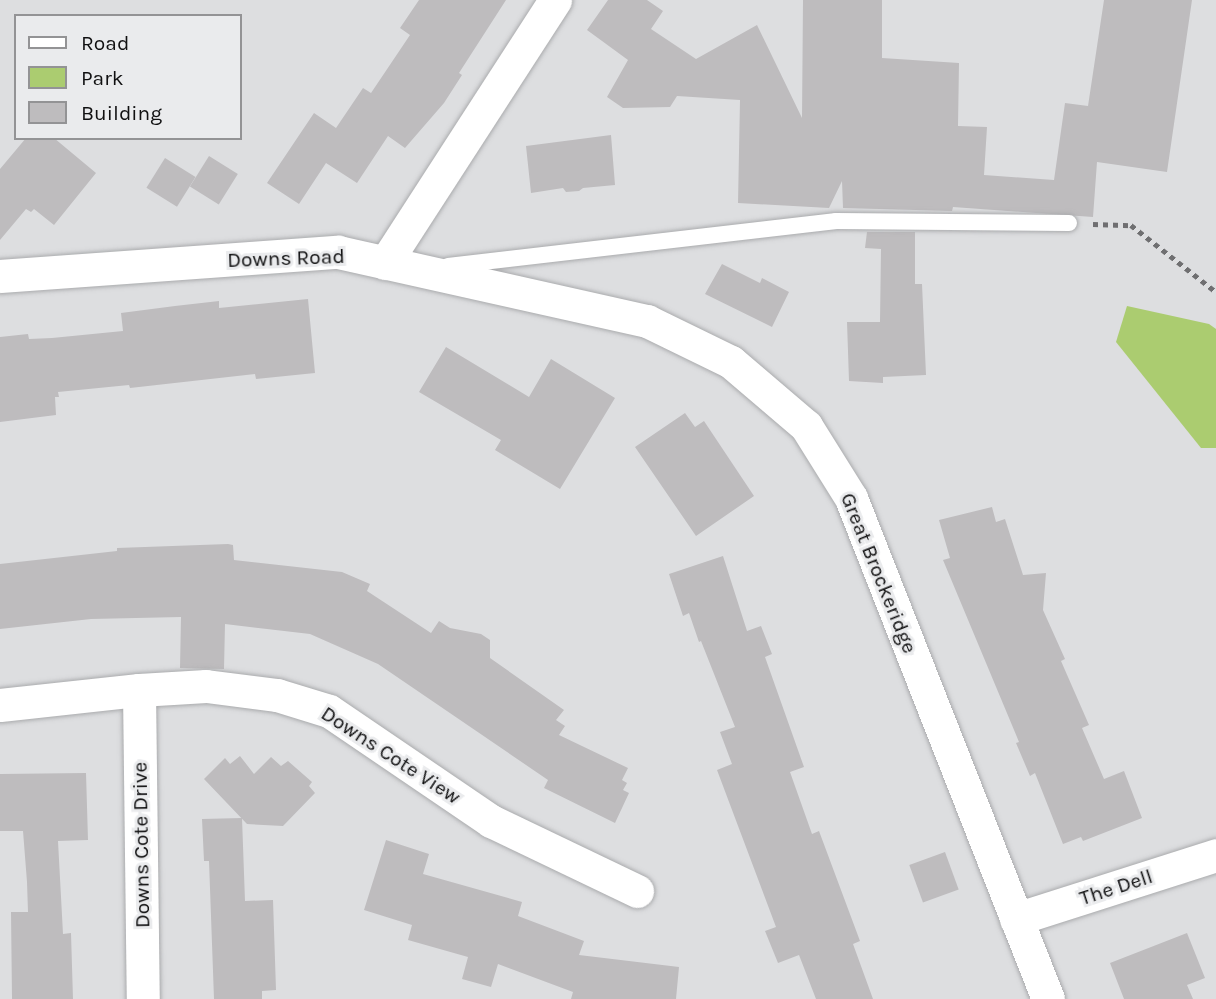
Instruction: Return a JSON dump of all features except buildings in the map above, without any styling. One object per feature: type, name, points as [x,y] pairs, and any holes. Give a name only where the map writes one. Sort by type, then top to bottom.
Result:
[{"type":"street","points":[[385,262],[555,0]]},
{"type":"street","name":"Downs Road","points":[[0,276],[338,252],[385,262]]},
{"type":"street","name":"Great Brockeridge","points":[[385,262],[647,321],[731,362],[806,426],[851,498],[1048,999]]},
{"type":"street","name":"Downs Cote View","points":[[0,705],[139,690],[206,686],[277,695],[329,711],[491,821],[637,891]]},
{"type":"street","name":"Downs Cote Drive","points":[[139,690],[143,999]]},
{"type":"street","name":"The Dell","points":[[1016,919],[1216,855]]},
{"type":"lane","points":[[423,269],[836,221],[1069,223]]},
{"type":"path","points":[[1069,223],[1131,225],[1216,292]]},
{"type":"green space","points":[[1127,306],[1209,324],[1216,329],[1216,448],[1201,448],[1116,342]]}]
